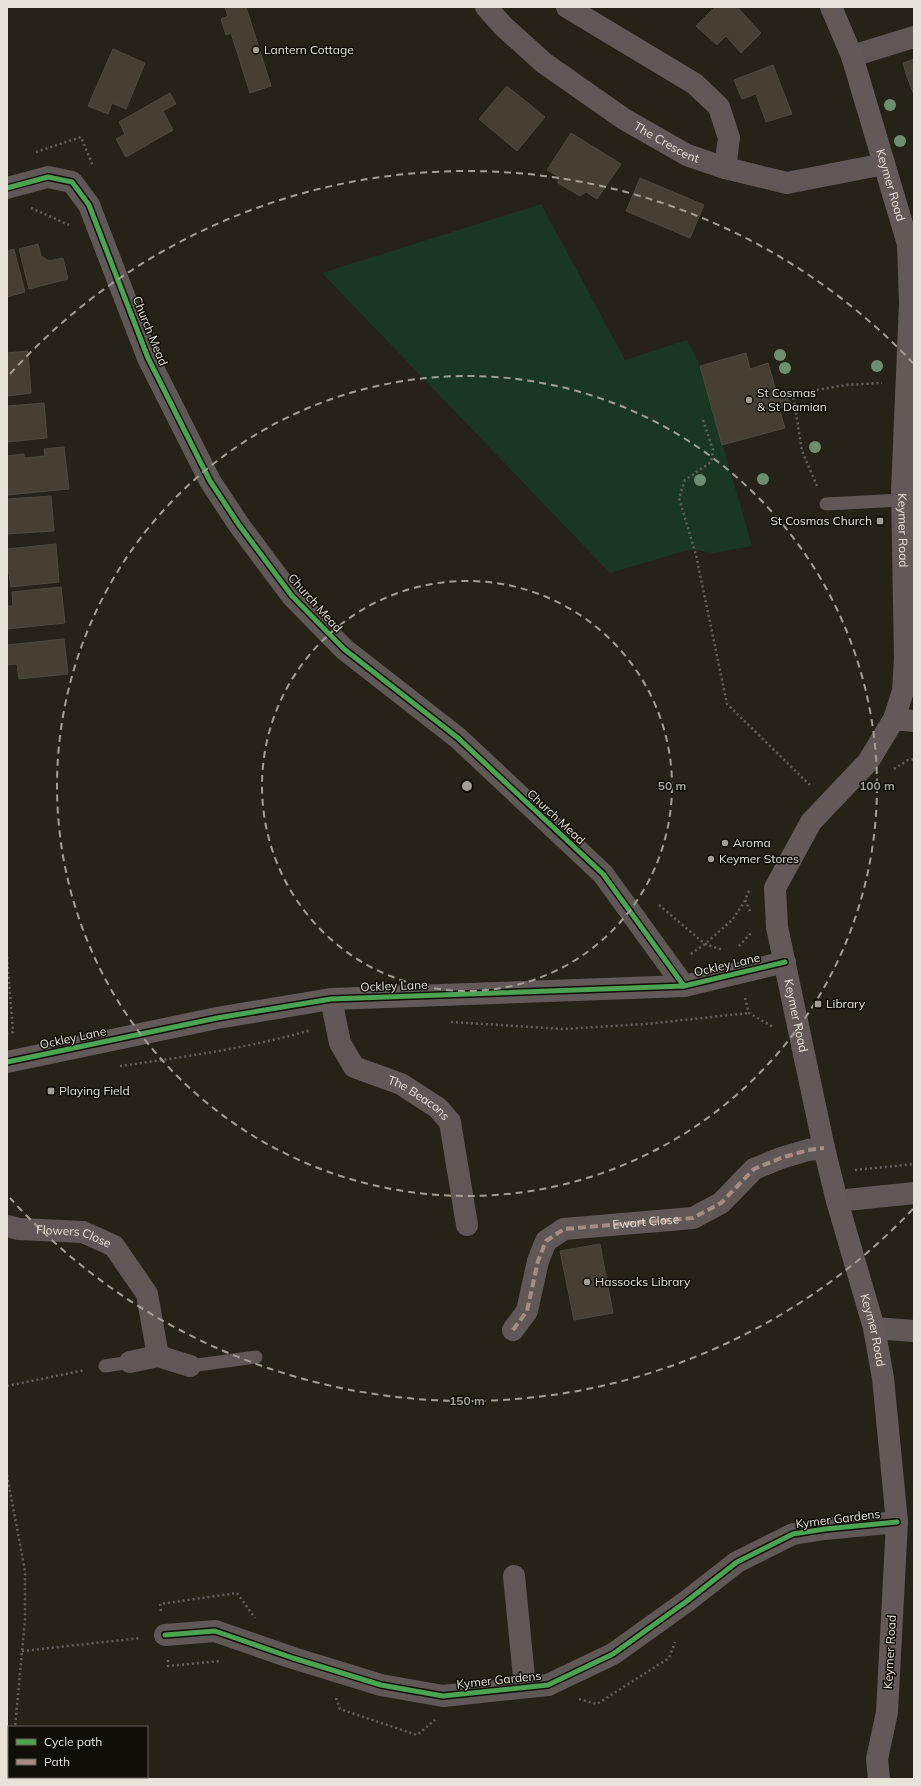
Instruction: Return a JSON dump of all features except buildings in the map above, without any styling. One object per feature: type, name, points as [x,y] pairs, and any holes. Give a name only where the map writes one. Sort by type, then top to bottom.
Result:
[{"type":"main road","name":"Keymer Road","points":[[831,7],[852,56],[908,244],[912,303],[910,419],[902,500],[908,529],[903,691],[904,720],[868,762],[811,822],[775,888],[767,927],[785,962],[824,1148],[837,1201],[874,1328],[883,1378],[897,1522],[887,1712],[877,1759],[879,1779]]},
{"type":"main road","name":"Ockley Lane","points":[[7,1062],[217,1018],[331,999],[684,986],[735,963],[785,962]]},
{"type":"street","name":"The Crescent","points":[[486,7],[503,26],[544,63],[624,119],[687,155],[725,168],[787,183],[884,164]]},
{"type":"street","points":[[567,7],[695,84],[719,107],[729,138],[725,168]]},
{"type":"street","points":[[852,56],[914,37]]},
{"type":"street","name":"Church Mead","points":[[7,188],[48,177],[72,182],[89,205],[148,358],[210,480],[239,525],[292,596],[344,649],[458,738],[602,874],[684,986]]},
{"type":"street","name":"The Beacons","points":[[331,999],[340,1043],[354,1067],[401,1084],[438,1108],[450,1122],[467,1225]]},
{"type":"street","name":"Ewart Close","points":[[513,1330],[527,1311],[538,1261],[546,1241],[564,1229],[693,1218],[720,1204],[754,1169],[781,1158],[808,1150],[824,1148]]},
{"type":"street","points":[[837,1201],[914,1193]]},
{"type":"street","name":"Flowers Close","points":[[7,1226],[19,1229],[83,1232],[114,1246],[147,1294],[158,1356]]},
{"type":"street","points":[[874,1328],[914,1331]]},
{"type":"street","points":[[130,1362],[158,1356],[190,1366]]},
{"type":"street","name":"Kymer Gardens","points":[[165,1635],[215,1631],[293,1658],[380,1684],[443,1696],[548,1685],[613,1654],[687,1601],[737,1562],[793,1534],[825,1528],[897,1522]]},
{"type":"street","points":[[514,1576],[525,1687]]},
{"type":"lane","points":[[826,504],[902,500]]},
{"type":"lane","points":[[190,1366],[256,1357]]},
{"type":"lane","points":[[104,1366],[130,1362]]},
{"type":"path","points":[[29,154],[81,137],[96,173]]},
{"type":"path","points":[[24,205],[85,233],[99,228]]},
{"type":"path","points":[[826,504],[802,451],[793,394],[846,385],[883,383]]},
{"type":"path","points":[[703,420],[713,450],[711,462],[685,480],[679,498],[696,555],[727,704],[815,790],[828,805]]},
{"type":"path","points":[[889,775],[894,769],[914,758]]},
{"type":"path","points":[[735,963],[767,927],[746,900],[751,887]]},
{"type":"path","points":[[654,901],[705,944],[735,963],[749,1013]]},
{"type":"path","points":[[7,957],[13,1032],[7,1034]]},
{"type":"path","points":[[446,1022],[563,1029],[646,1024],[749,1013],[776,1029]]},
{"type":"path","points":[[117,1067],[179,1058],[288,1037],[336,1022]]},
{"type":"path","points":[[854,1170],[914,1164]]},
{"type":"path","points":[[7,1386],[104,1366]]},
{"type":"path","points":[[7,1475],[25,1572],[25,1620],[15,1726]]},
{"type":"path","points":[[22,1651],[165,1635]]},
{"type":"green space","points":[[541,204],[625,360],[687,340],[700,366],[752,546],[713,553],[691,549],[610,573],[322,273]]},
{"type":"marked path","points":[[513,1330],[527,1311],[538,1261],[546,1241],[564,1229],[693,1218],[721,1203],[754,1169],[781,1158],[808,1150],[824,1148]]},
{"type":"cycle path","points":[[7,188],[48,177],[72,182],[89,205],[148,358],[210,481],[239,525],[292,596],[344,649],[458,738],[603,874],[684,986]]},
{"type":"cycle path","points":[[7,1062],[217,1018],[331,999],[684,986],[785,962]]},
{"type":"cycle path","points":[[165,1635],[215,1631],[293,1658],[381,1685],[443,1696],[548,1685],[613,1654],[687,1601],[737,1562],[793,1534],[825,1529],[897,1522]]},
{"type":"place","name":"Lantern Cottage","points":[[256,50]]},
{"type":"place","name":"St Cosmas & St Damian","points":[[749,400]]},
{"type":"place","name":"St Cosmas Church","points":[[880,521]]},
{"type":"place","name":"Aroma","points":[[725,843]]},
{"type":"place","name":"Keymer Stores","points":[[711,859]]},
{"type":"place","name":"Library","points":[[818,1004]]},
{"type":"place","name":"Playing Field","points":[[51,1091]]},
{"type":"place","name":"Hassocks Library","points":[[587,1282]]}]
